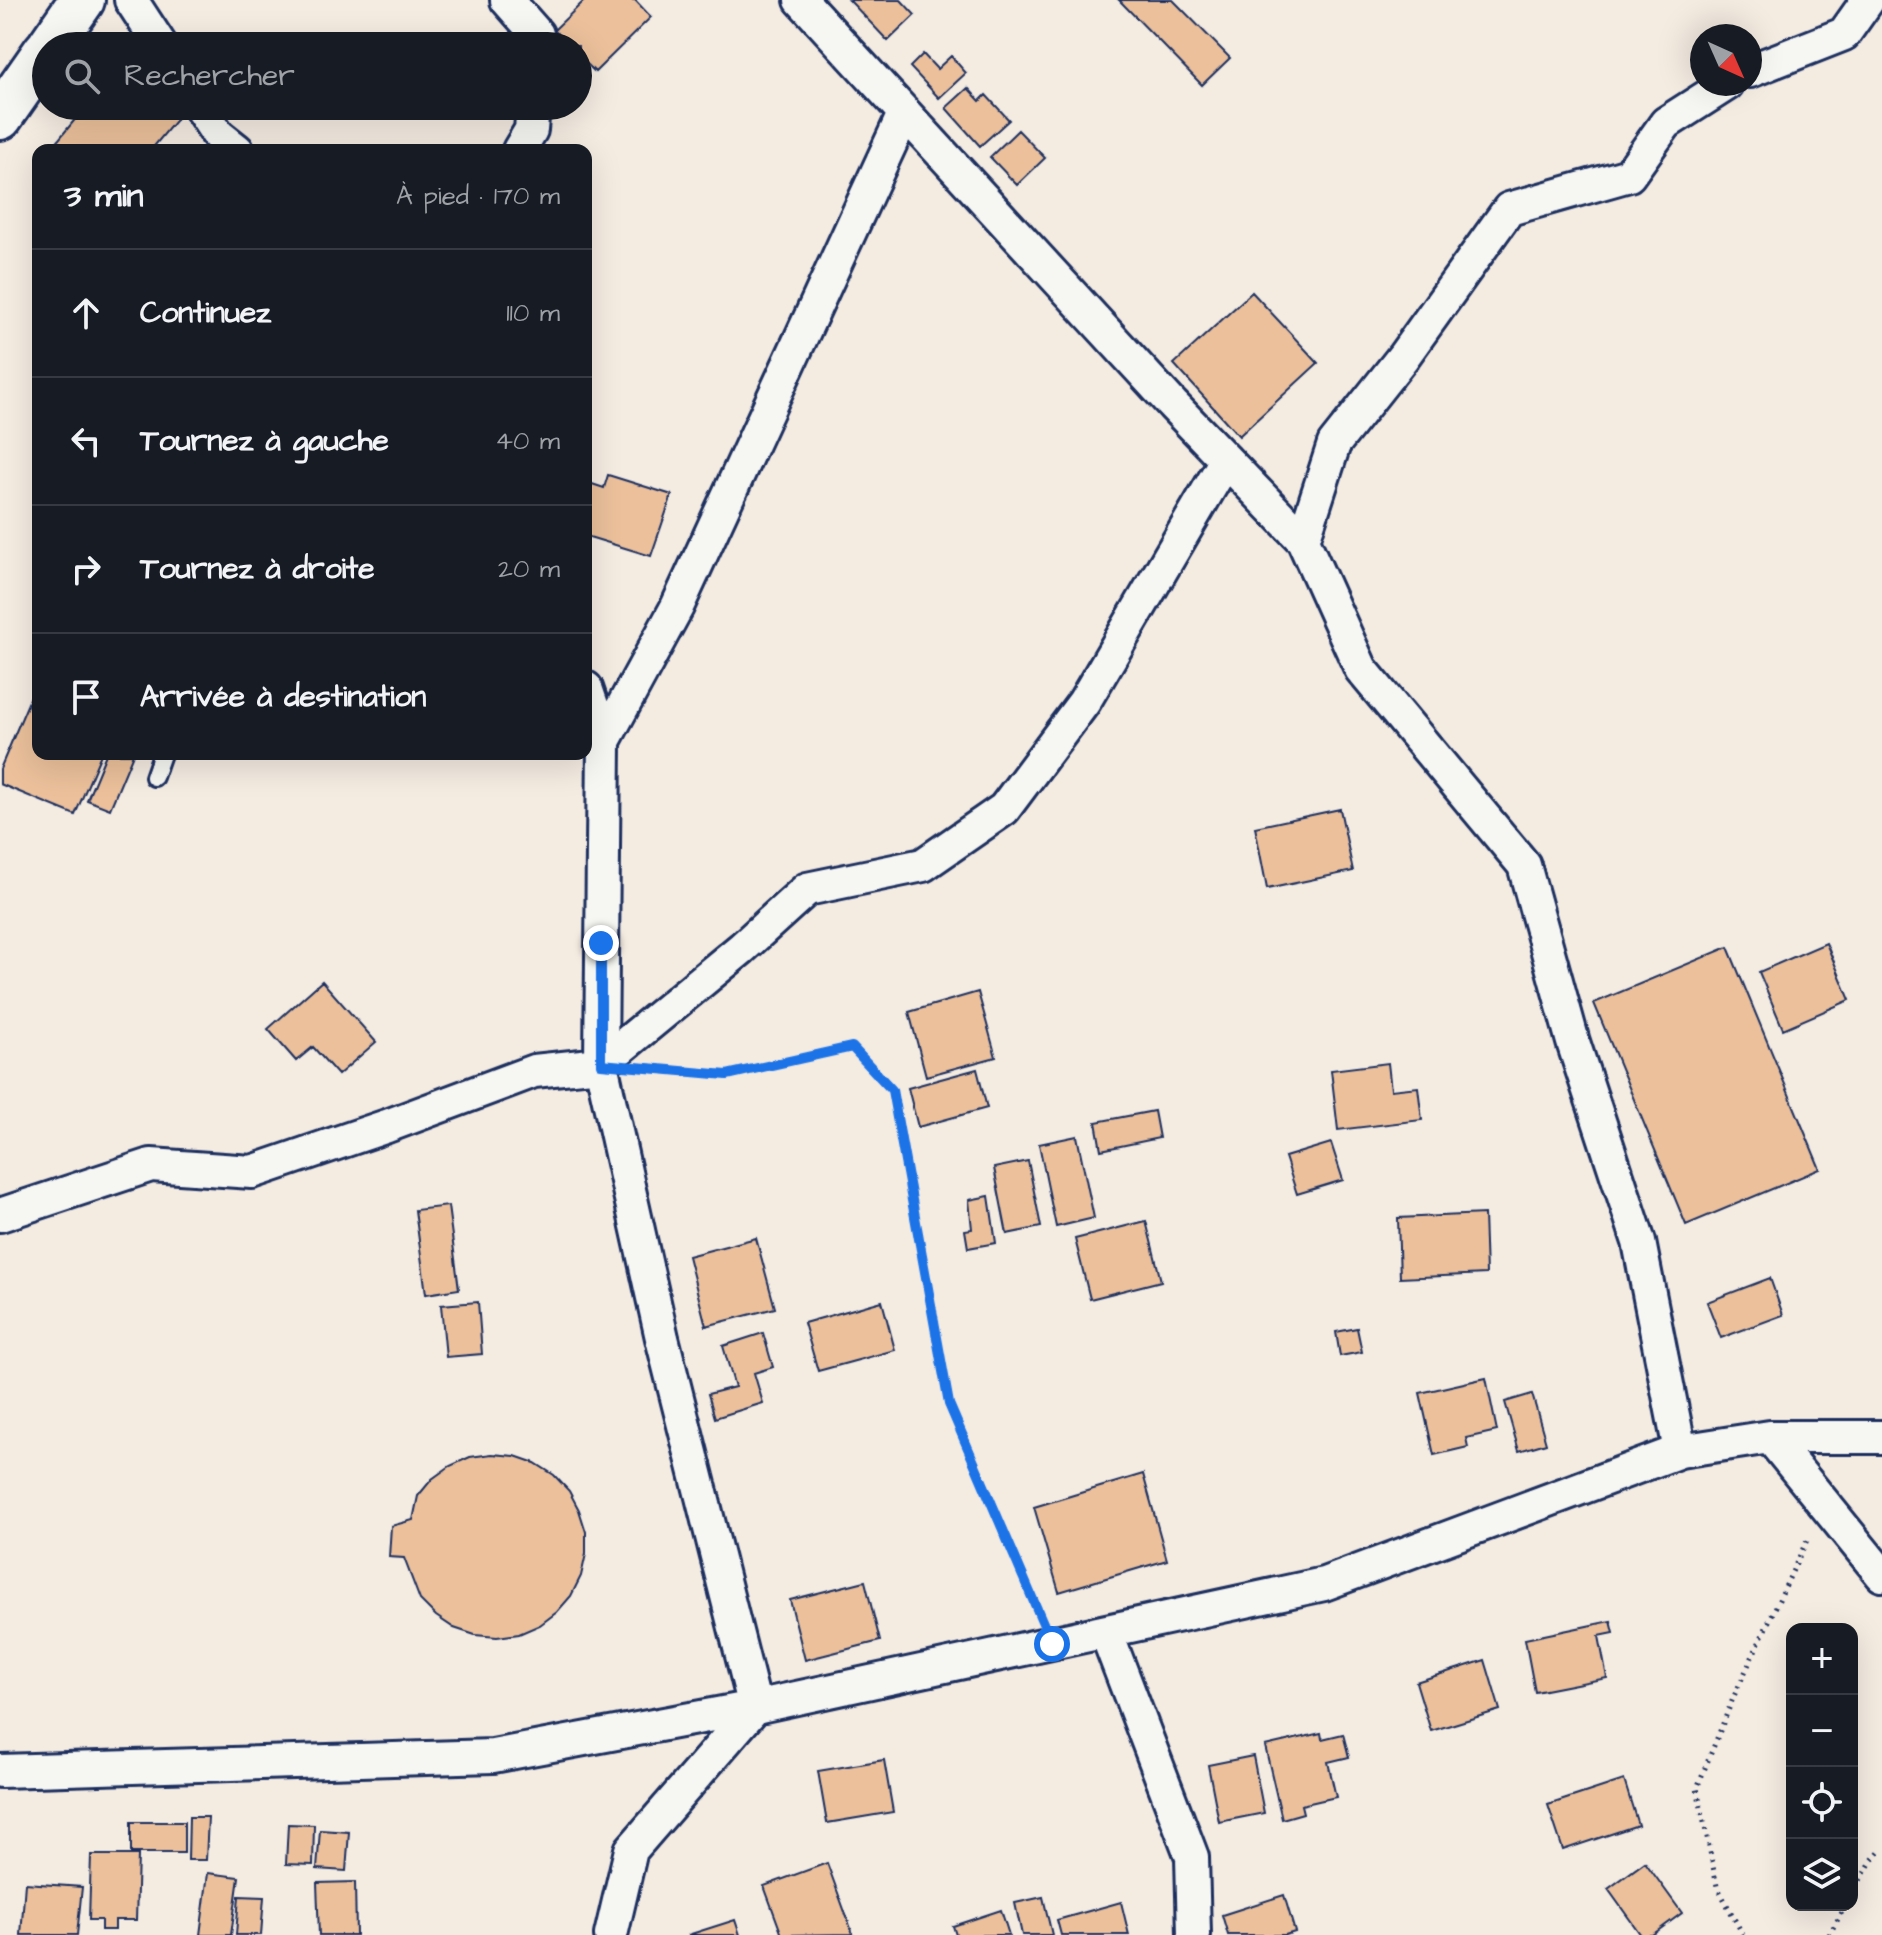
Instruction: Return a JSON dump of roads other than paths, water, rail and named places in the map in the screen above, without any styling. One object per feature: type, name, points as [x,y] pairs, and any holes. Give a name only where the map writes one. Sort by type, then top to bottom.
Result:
[{"type":"main road","points":[[60,32],[82,0]]},
{"type":"main road","points":[[0,117],[32,71]]},
{"type":"street","points":[[131,0],[152,32]]},
{"type":"street","points":[[507,0],[535,32]]},
{"type":"street","points":[[801,0],[1303,540],[1361,669],[1524,865],[1573,1042],[1639,1242],[1680,1451]]},
{"type":"street","points":[[1762,66],[1844,34],[1868,0]]},
{"type":"street","points":[[1303,540],[1334,444],[1403,357],[1509,209],[1629,175],[1666,123],[1708,96]]},
{"type":"street","points":[[604,741],[677,607],[904,114]]},
{"type":"street","points":[[208,120],[218,135],[229,144]]},
{"type":"street","points":[[523,144],[531,130],[532,120]]},
{"type":"street","points":[[0,1215],[151,1165],[252,1172],[534,1071],[601,1064],[742,948],[807,889],[923,865],[1004,809],[1084,702],[1226,460]]},
{"type":"street","points":[[592,706],[604,741],[601,1064],[662,1338],[755,1707]]},
{"type":"street","points":[[1770,1437],[1882,1575]]},
{"type":"street","points":[[0,1771],[493,1756],[755,1707],[1324,1584],[1680,1451],[1770,1437],[1882,1437]]},
{"type":"street","points":[[1106,1632],[1192,1857],[1194,1935]]},
{"type":"street","points":[[611,1935],[631,1850],[755,1707]]},
{"type":"lane","points":[[154,777],[160,760]]}]
